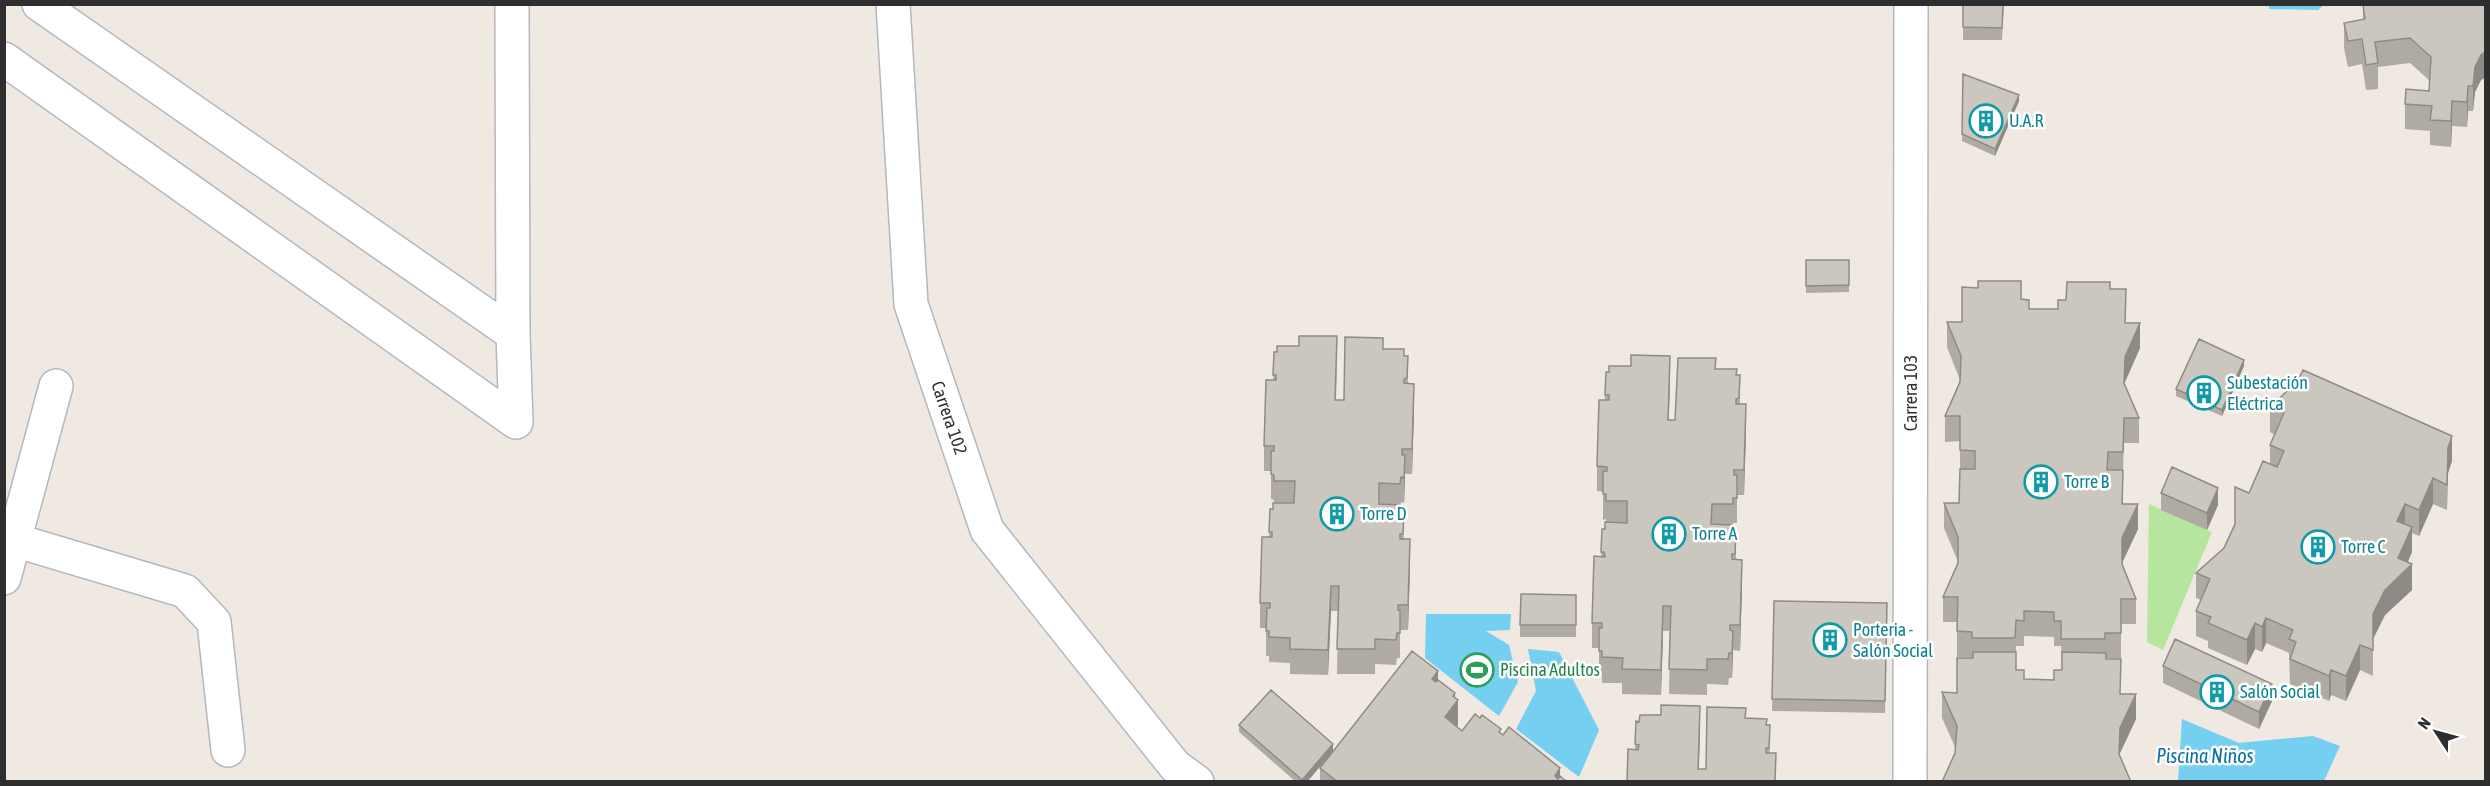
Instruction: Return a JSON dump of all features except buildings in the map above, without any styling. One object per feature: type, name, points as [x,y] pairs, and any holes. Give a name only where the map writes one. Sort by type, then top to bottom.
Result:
[{"type":"street","points":[[39,4],[513,334]]},
{"type":"street","points":[[4,59],[516,423],[513,334],[512,4]]},
{"type":"street","name":"Carrera 102","points":[[893,4],[911,304],[987,530],[1186,774]]},
{"type":"street","name":"Carrera 103","points":[[1910,782],[1911,4]]},
{"type":"street","points":[[4,578],[9,538],[56,386]]},
{"type":"street","points":[[9,538],[185,591],[214,622],[228,750]]},
{"type":"green space","points":[[2149,504],[2212,532],[2163,650],[2147,642]]},
{"type":"water","points":[[2269,4],[2324,5],[2318,10],[2269,9]]},
{"type":"water","name":"Piscina Adultos","points":[[1426,614],[1511,614],[1510,630],[1486,631],[1509,645],[1518,682],[1499,716],[1425,658]]},
{"type":"water","points":[[1528,649],[1559,652],[1599,730],[1579,777],[1516,729],[1536,691]]},
{"type":"water","name":"Piscina Niños","points":[[2182,719],[2239,743],[2313,736],[2340,746],[2324,781],[2178,781]]},
{"type":"place","name":"U.A.R","points":[[1986,121]]},
{"type":"place","name":"Subestación Eléctrica","points":[[2204,393]]},
{"type":"place","name":"Torre B","points":[[2041,482]]},
{"type":"place","name":"Torre D","points":[[1337,514]]},
{"type":"place","name":"Torre A","points":[[1669,534]]},
{"type":"place","name":"Torre C","points":[[2318,547]]},
{"type":"place","name":"Porteria - Salón Social","points":[[1830,640]]},
{"type":"place","name":"Piscina Adultos","points":[[1477,670]]},
{"type":"place","name":"Salón Social","points":[[2217,692]]}]
